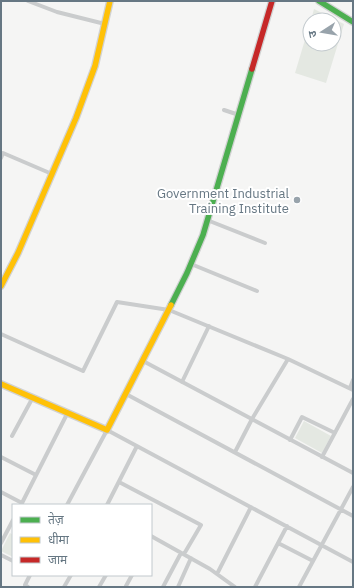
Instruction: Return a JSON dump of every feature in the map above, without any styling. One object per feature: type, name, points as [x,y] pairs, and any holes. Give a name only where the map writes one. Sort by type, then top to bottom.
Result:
[{"type":"street","points":[[28,1],[57,12],[105,24]]},
{"type":"street","points":[[1,286],[18,253],[79,109],[95,66],[110,1]]},
{"type":"street","points":[[68,504],[143,361],[190,264],[207,220],[272,1]]},
{"type":"street","points":[[319,1],[353,22]]},
{"type":"street","points":[[326,1],[331,9]]},
{"type":"street","points":[[224,110],[239,115]]},
{"type":"street","points":[[1,158],[4,153],[52,174]]},
{"type":"street","points":[[207,220],[265,244]]},
{"type":"street","points":[[190,264],[257,291]]},
{"type":"street","points":[[1,334],[84,371],[117,302],[169,310],[288,359],[351,389],[353,380]]},
{"type":"street","points":[[182,382],[209,326]]},
{"type":"street","points":[[235,452],[252,419],[288,359]]},
{"type":"street","points":[[143,361],[353,473]]},
{"type":"street","points":[[1,384],[32,399],[68,412],[107,430],[353,562]]},
{"type":"street","points":[[126,394],[353,516]]},
{"type":"street","points":[[12,436],[32,399]]},
{"type":"street","points":[[322,457],[353,399]]},
{"type":"street","points":[[1,492],[21,504],[68,412]]},
{"type":"street","points":[[290,440],[302,416],[335,433]]},
{"type":"street","points":[[108,504],[137,446]]},
{"type":"street","points":[[1,457],[36,475]]},
{"type":"street","points":[[119,482],[201,525],[163,587]]},
{"type":"street","points":[[301,586],[353,487]]},
{"type":"street","points":[[217,574],[251,507]]},
{"type":"street","points":[[255,587],[287,526]]},
{"type":"street","points":[[1,544],[11,529]]},
{"type":"street","points":[[152,537],[183,553],[235,587]]},
{"type":"street","points":[[278,543],[313,561]]},
{"type":"street","points":[[1,555],[12,560]]},
{"type":"street","points":[[178,587],[191,558]]},
{"type":"street","points":[[28,587],[25,585],[30,576]]},
{"type":"street","points":[[64,587],[70,576]]},
{"type":"street","points":[[99,587],[105,576]]},
{"type":"street","points":[[126,586],[131,576]]},
{"type":"shaded area","points":[[314,9],[320,12],[313,12]]},
{"type":"shaded area","points":[[302,50],[302,52],[335,52],[326,83],[295,73]]},
{"type":"shaded area","points":[[304,421],[331,436],[322,453],[295,438]]},
{"type":"shaded area","points":[[10,533],[12,534],[12,556],[1,551]]},
{"type":"traffic: fast","points":[[319,1],[353,22]]},
{"type":"traffic: fast","points":[[171,305],[187,273],[203,235],[252,69]]},
{"type":"traffic: slow","points":[[1,286],[18,253],[76,118],[95,66],[110,1]]},
{"type":"traffic: slow","points":[[1,384],[107,430],[171,305]]},
{"type":"traffic: jam","points":[[252,69],[272,1]]},
{"type":"place","name":"Government Industrial Training Institute","points":[[297,200]]}]
